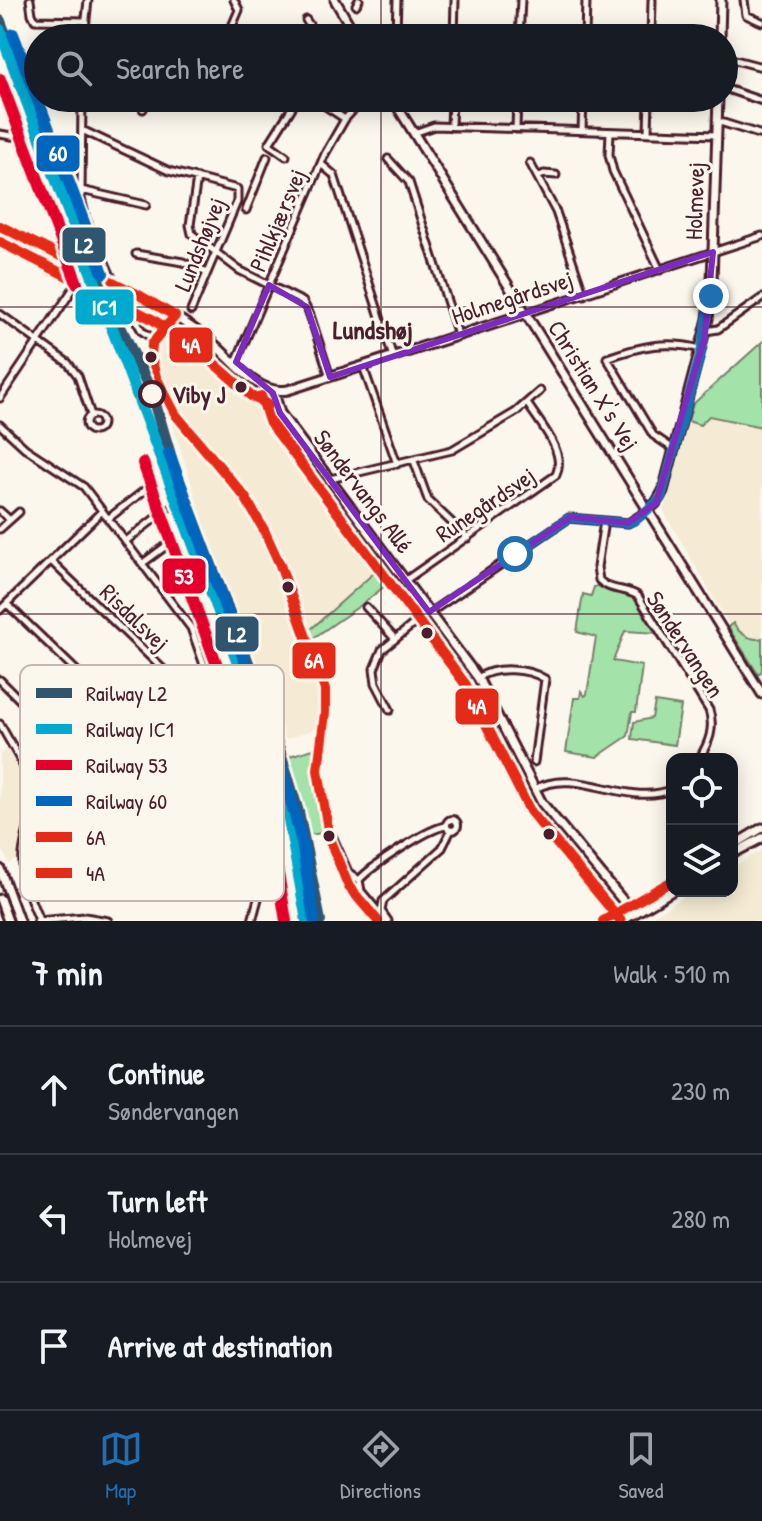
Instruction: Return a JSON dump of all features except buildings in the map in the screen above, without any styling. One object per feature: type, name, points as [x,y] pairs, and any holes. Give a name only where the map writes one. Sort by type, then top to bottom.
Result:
[{"type":"street","points":[[30,0],[35,20],[86,21]]},
{"type":"street","points":[[86,24],[88,0]]},
{"type":"street","points":[[233,24],[239,10],[234,0]]},
{"type":"street","points":[[335,0],[349,24]]},
{"type":"street","points":[[396,24],[397,0]]},
{"type":"street","points":[[454,24],[455,0]]},
{"type":"street","points":[[520,24],[521,0]]},
{"type":"street","points":[[585,24],[586,0]]},
{"type":"street","points":[[651,24],[652,0]]},
{"type":"street","points":[[720,24],[721,0]]},
{"type":"street","points":[[744,0],[746,15],[762,22]]},
{"type":"street","points":[[306,20],[309,24]]},
{"type":"street","points":[[738,61],[762,67]]},
{"type":"street","points":[[738,93],[762,101]]},
{"type":"street","points":[[82,112],[80,190],[86,218],[110,274],[142,331],[153,339]]},
{"type":"street","points":[[286,156],[269,144],[289,112]]},
{"type":"street","points":[[334,112],[345,119]]},
{"type":"street","name":"Pihlkjærsvej","points":[[236,362],[321,164],[351,112]]},
{"type":"street","name":"Christian X's Vej","points":[[401,112],[762,694]]},
{"type":"street","points":[[451,127],[452,112]]},
{"type":"street","points":[[516,129],[517,112]]},
{"type":"street","points":[[582,131],[583,112]]},
{"type":"street","points":[[648,132],[649,112]]},
{"type":"street","name":"Holmevej","points":[[648,510],[661,498],[706,331],[713,252],[717,112]]},
{"type":"street","points":[[717,121],[762,135]]},
{"type":"street","points":[[414,133],[427,127],[451,127],[717,135]]},
{"type":"street","name":"Lundshøjvej","points":[[82,130],[158,167],[252,194]]},
{"type":"street","points":[[610,132],[610,163],[660,270]]},
{"type":"street","points":[[0,134],[17,137],[27,144]]},
{"type":"street","points":[[9,135],[9,144]]},
{"type":"street","name":"Lundshøjvej","points":[[246,210],[267,157]]},
{"type":"street","points":[[388,159],[409,182],[458,335]]},
{"type":"street","points":[[530,163],[556,212],[584,295]]},
{"type":"street","points":[[321,164],[334,175],[393,357]]},
{"type":"street","points":[[538,177],[556,175]]},
{"type":"street","points":[[197,178],[190,230],[196,239],[239,270],[297,297],[307,307],[330,377]]},
{"type":"street","points":[[80,190],[146,205]]},
{"type":"street","name":"Lundshøjvej","points":[[191,311],[237,202],[238,191]]},
{"type":"street","points":[[0,226],[175,316],[236,362],[259,385],[274,392]]},
{"type":"street","points":[[0,398],[73,291],[75,283],[72,277],[59,269],[11,246],[8,239],[10,231]]},
{"type":"street","name":"Holmegårdsvej","points":[[274,392],[393,357],[762,236]]},
{"type":"street","points":[[136,254],[183,262],[207,273]]},
{"type":"street","points":[[706,331],[718,329],[762,298]]},
{"type":"street","points":[[0,314],[62,357],[73,369],[82,385],[91,415]]},
{"type":"street","points":[[175,316],[153,339],[151,357],[166,403],[234,482],[257,515],[273,547],[326,697],[318,771],[326,823],[336,860],[349,889],[357,890],[388,921]]},
{"type":"street","points":[[675,450],[653,435],[607,358],[660,343],[702,349]]},
{"type":"street","points":[[363,366],[397,464]]},
{"type":"street","points":[[330,479],[452,450],[527,403],[540,391]]},
{"type":"street","name":"Søndervangs Allé","points":[[274,392],[280,413],[478,678],[534,789],[636,917]]},
{"type":"street","name":"Runegårdsvej","points":[[406,580],[552,481],[560,468],[558,453],[527,403]]},
{"type":"street","points":[[0,425],[35,456],[74,478],[109,518],[191,628],[203,665]]},
{"type":"street","points":[[414,461],[428,500],[468,538]]},
{"type":"street","points":[[109,518],[150,486]]},
{"type":"street","points":[[126,541],[167,509]]},
{"type":"street","points":[[390,710],[376,683],[374,669],[380,653],[429,612],[564,521],[573,517],[628,523],[648,510]]},
{"type":"street","points":[[0,511],[10,520]]},
{"type":"street","points":[[0,610],[102,511]]},
{"type":"street","points":[[0,529],[19,512]]},
{"type":"street","name":"Søndervangen","points":[[604,521],[597,567],[599,580],[608,587],[638,596],[709,710],[711,735],[702,753]]},
{"type":"street","points":[[143,563],[174,540]]},
{"type":"street","name":"Risdalsvej","points":[[51,561],[159,665]]},
{"type":"street","points":[[7,604],[70,665]]},
{"type":"street","points":[[366,607],[395,639]]},
{"type":"street","points":[[478,678],[496,670],[539,675],[545,679],[534,762]]},
{"type":"street","points":[[0,680],[20,700]]},
{"type":"street","points":[[0,724],[20,762]]},
{"type":"street","points":[[534,789],[558,781],[644,794],[666,791]]},
{"type":"street","points":[[326,823],[348,872],[357,879]]},
{"type":"street","points":[[348,884],[434,829],[449,828],[442,848],[383,901],[381,911],[388,921]]},
{"type":"street","points":[[738,842],[762,828]]},
{"type":"street","points":[[738,851],[762,838]]},
{"type":"street","points":[[0,869],[19,921]]},
{"type":"street","points":[[357,879],[357,890],[378,921]]},
{"type":"street","points":[[603,921],[666,885]]},
{"type":"street","points":[[622,921],[636,917],[666,895]]},
{"type":"street","points":[[0,899],[8,921]]},
{"type":"street","points":[[32,901],[38,921],[85,917],[108,921]]},
{"type":"street","points":[[252,921],[257,901]]},
{"type":"highlighted area","points":[[713,252],[704,340],[656,503],[628,523],[571,517],[429,612],[280,413],[273,393],[236,362],[269,285],[307,307],[330,377]]},
{"type":"shaded area","points":[[178,326],[209,340],[241,374],[283,431],[285,429],[388,556],[384,560],[386,563],[309,631],[306,626],[302,629],[321,683],[319,713],[314,729],[284,740],[284,665],[254,665],[230,606],[166,403],[157,341]]},
{"type":"shaded area","points":[[709,416],[762,427],[762,682],[663,510],[688,421],[700,425]]},
{"type":"shaded area","points":[[7,749],[20,774],[20,846],[18,859],[9,864],[0,844],[0,754]]},
{"type":"shaded area","points":[[762,850],[762,921],[651,921],[653,916],[683,897],[738,897],[738,864]]},
{"type":"green space","points":[[762,342],[762,427],[709,416],[700,425],[688,421],[693,404]]},
{"type":"green space","points":[[385,563],[395,578],[312,639],[311,629]]},
{"type":"green space","points":[[599,585],[637,600],[658,633],[625,631],[613,661],[642,666],[636,712],[632,712],[628,736],[597,757],[566,752],[574,698],[580,698],[581,691],[585,696],[587,694],[596,637],[577,632],[583,594],[591,596],[594,587]]},
{"type":"green space","points":[[733,623],[746,636],[762,638],[762,671],[758,674],[728,627]]},
{"type":"green space","points":[[655,702],[681,706],[675,745],[632,739],[634,722],[652,718]]},
{"type":"green space","points":[[313,749],[323,833],[308,835],[286,757]]},
{"type":"rail line","name":"L2","points":[[0,21],[24,85]]},
{"type":"rail line","name":"IC1","points":[[0,30],[24,94]]},
{"type":"rail line","name":"60","points":[[13,34],[24,63]]},
{"type":"rail line","name":"53","points":[[0,79],[77,283]]},
{"type":"rail line","name":"IC1","points":[[31,112],[239,665]]},
{"type":"rail line","name":"L2","points":[[34,112],[96,276],[152,394],[173,465],[249,665]]},
{"type":"rail line","name":"60","points":[[42,112],[103,273]]},
{"type":"rail line","name":"60","points":[[169,453],[246,665]]},
{"type":"rail line","name":"53","points":[[143,463],[217,665]]},
{"type":"rail line","name":"L2","points":[[284,766],[298,812],[320,921]]},
{"type":"rail line","name":"60","points":[[284,774],[302,842],[314,919]]},
{"type":"rail line","name":"IC1","points":[[284,800],[307,921]]},
{"type":"rail line","name":"53","points":[[283,901],[286,921]]},
{"type":"transit line","name":"6A","points":[[0,226],[175,316]]},
{"type":"transit line","name":"4A","points":[[0,242],[152,319],[200,351],[251,396],[268,405]]},
{"type":"transit line","name":"6A","points":[[175,316],[152,344],[151,356],[156,377],[176,415],[245,497],[280,565],[325,690],[318,770],[330,841],[349,887],[378,921]]},
{"type":"transit line","name":"4A","points":[[261,396],[269,421],[466,685],[530,811],[621,921]]},
{"type":"transit line","name":"6A","points":[[603,921],[666,884]]},
{"type":"place","name":"Viby J","points":[[152,394]]},
{"type":"district","name":"Lundshøj","points":[[373,329]]},
{"type":"route","points":[[515,554],[569,518],[628,523],[636,520],[661,498],[702,349],[711,296]]}]
